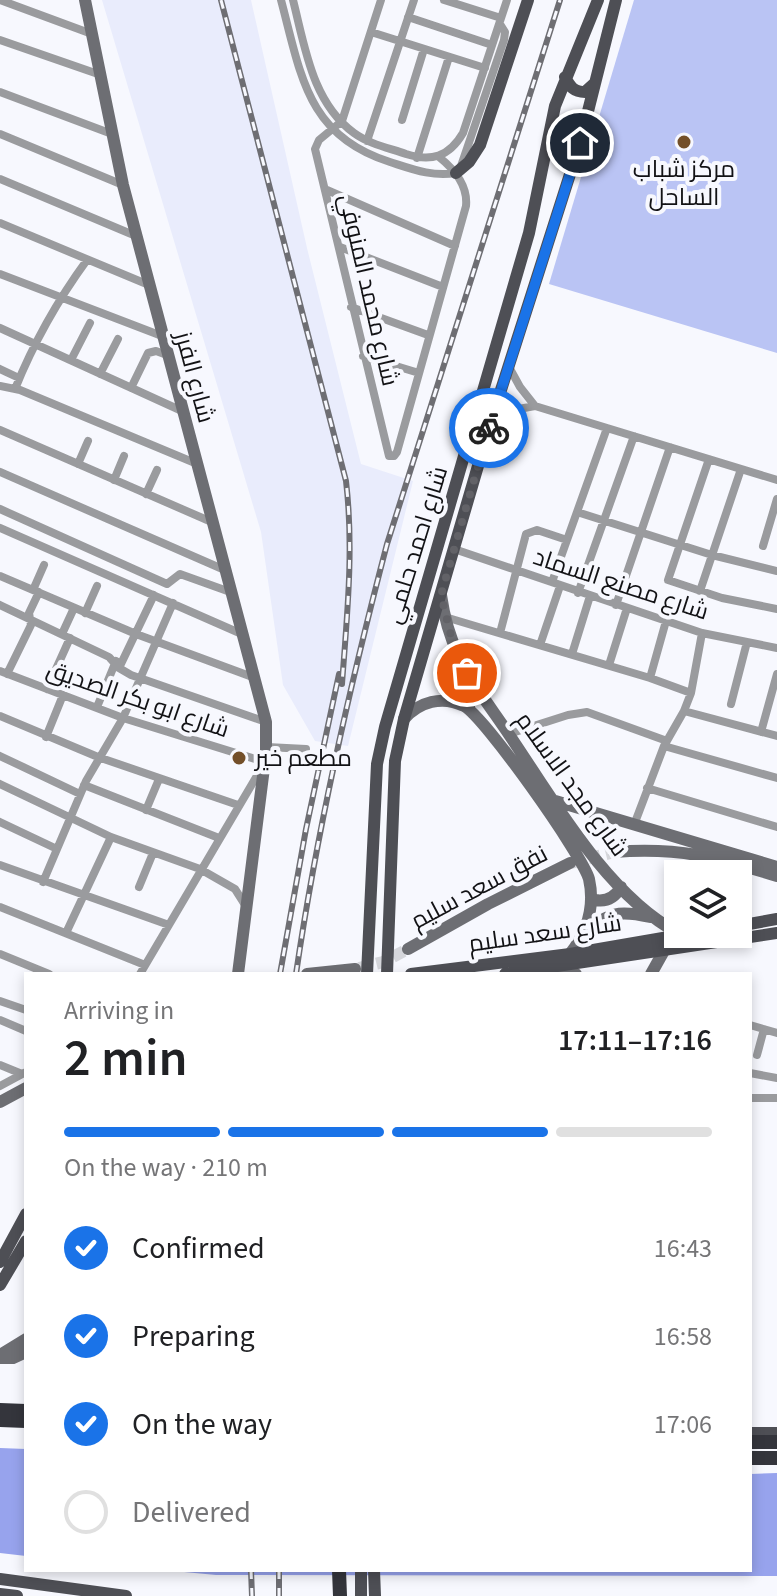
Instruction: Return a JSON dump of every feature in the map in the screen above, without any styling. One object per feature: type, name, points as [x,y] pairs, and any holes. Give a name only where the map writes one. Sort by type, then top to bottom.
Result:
[{"type":"highway","points":[[0,1410],[24,1411]]},
{"type":"highway","points":[[0,1420],[24,1421]]},
{"type":"highway","points":[[752,1442],[777,1442]]},
{"type":"highway","points":[[752,1458],[777,1458]]},
{"type":"highway","points":[[339,1572],[340,1596]]},
{"type":"main road","points":[[456,173],[469,162],[480,145],[528,0]]},
{"type":"main road","name":"شارع احمد حلمي","points":[[361,972],[377,764],[385,727],[517,279],[535,210],[550,124],[565,77],[598,0]]},
{"type":"main road","name":"شارع احمد حلمي","points":[[387,972],[395,761],[404,719],[508,365],[580,143],[616,0]]},
{"type":"main road","points":[[565,77],[572,89],[578,92],[591,88],[595,82]]},
{"type":"main road","points":[[547,146],[566,135],[580,143]]},
{"type":"main road","points":[[752,923],[777,919]]},
{"type":"main road","name":"شارع سعد سليم","points":[[518,972],[777,933]]},
{"type":"main road","name":"شارع سعد سليم","points":[[427,972],[570,954],[664,937]]},
{"type":"main road","points":[[1,1259],[24,1218]]},
{"type":"main road","points":[[0,1285],[24,1244]]},
{"type":"main road","points":[[752,1433],[777,1433]]},
{"type":"main road","points":[[752,1449],[777,1448]]},
{"type":"main road","points":[[361,1572],[361,1596]]},
{"type":"main road","points":[[374,1572],[375,1596]]},
{"type":"main road","points":[[0,1579],[126,1596]]},
{"type":"main road","points":[[0,1594],[17,1596]]},
{"type":"street","points":[[0,0],[92,34]]},
{"type":"street","name":"شارع الفرز","points":[[85,0],[123,185],[266,722],[267,747],[247,909]]},
{"type":"street","points":[[281,0],[310,100],[333,131],[371,156],[424,173],[456,173]]},
{"type":"street","points":[[293,0],[314,80],[324,100],[354,133],[367,141],[417,158],[439,157],[450,151],[463,133],[507,0]]},
{"type":"street","points":[[333,131],[342,121],[381,0]]},
{"type":"street","points":[[367,141],[414,0]]},
{"type":"street","points":[[444,0],[501,19]]},
{"type":"street","points":[[408,17],[492,45]]},
{"type":"street","points":[[456,173],[465,156],[504,40],[501,19]]},
{"type":"street","points":[[371,32],[485,68]]},
{"type":"street","points":[[0,40],[98,74]]},
{"type":"street","points":[[402,120],[424,49]]},
{"type":"street","points":[[417,158],[449,57]]},
{"type":"street","points":[[0,92],[112,134]]},
{"type":"street","name":"شارع محمد المنوفي","points":[[333,131],[319,140],[315,149],[387,455],[391,457],[396,454],[419,373]]},
{"type":"street","points":[[0,134],[123,185]]},
{"type":"street","points":[[363,356],[419,373],[467,198],[456,173],[439,157]]},
{"type":"street","points":[[0,179],[136,236]]},
{"type":"street","points":[[327,190],[455,246]]},
{"type":"street","points":[[0,223],[149,285]]},
{"type":"street","points":[[340,247],[443,287]]},
{"type":"street","points":[[15,389],[34,343],[59,298],[87,260]]},
{"type":"street","points":[[0,274],[162,336]]},
{"type":"street","points":[[351,307],[428,335]]},
{"type":"street","points":[[71,360],[90,323]]},
{"type":"street","points":[[0,328],[182,411]]},
{"type":"street","points":[[100,374],[118,339]]},
{"type":"street","points":[[131,388],[148,353],[156,351],[167,355]]},
{"type":"street","points":[[508,365],[535,406]]},
{"type":"street","points":[[0,369],[19,378]]},
{"type":"street","points":[[0,386],[15,389],[195,463]]},
{"type":"street","points":[[492,418],[535,406],[777,480]]},
{"type":"street","points":[[540,645],[567,540],[607,428]]},
{"type":"street","points":[[0,430],[214,523]]},
{"type":"street","points":[[578,593],[634,436]]},
{"type":"street","points":[[78,464],[88,441]]},
{"type":"street","points":[[616,605],[670,447]]},
{"type":"street","points":[[114,480],[124,456]]},
{"type":"street","points":[[709,459],[669,581],[777,609]]},
{"type":"street","points":[[700,591],[741,469]]},
{"type":"street","points":[[146,494],[157,470]]},
{"type":"street","points":[[0,472],[227,571]]},
{"type":"street","points":[[763,546],[777,499]]},
{"type":"street","points":[[0,509],[167,584],[180,574],[233,593]]},
{"type":"street","points":[[577,512],[712,555],[777,571]]},
{"type":"street","points":[[0,528],[244,635]]},
{"type":"street","points":[[500,633],[528,532],[537,530],[567,540]]},
{"type":"street","points":[[767,532],[777,535]]},
{"type":"street","name":"شارع مصنع السماد","points":[[454,549],[702,633],[777,648]]},
{"type":"street","points":[[4,672],[31,624],[29,613],[44,565]]},
{"type":"street","points":[[0,576],[156,642],[256,678]]},
{"type":"street","points":[[85,613],[97,586]]},
{"type":"street","points":[[97,707],[154,595]]},
{"type":"street","name":"شارع مجد الاسلام","points":[[441,595],[445,617],[467,673],[552,800],[579,838],[621,887],[664,924]]},
{"type":"street","points":[[572,654],[590,596]]},
{"type":"street","points":[[43,882],[82,790],[98,757],[123,718],[173,603]]},
{"type":"street","points":[[0,605],[66,636],[141,678],[266,722]]},
{"type":"street","points":[[47,689],[74,608]]},
{"type":"street","points":[[609,665],[627,608]]},
{"type":"street","points":[[445,617],[609,665],[691,693]]},
{"type":"street","points":[[650,678],[666,621]]},
{"type":"street","points":[[634,825],[665,744],[691,693],[702,633]]},
{"type":"street","points":[[731,704],[747,642]]},
{"type":"street","name":"شارع مجد الاسلام","points":[[467,673],[456,671],[449,679],[451,685],[467,701],[469,709],[500,746],[580,856],[589,878],[591,899],[583,933],[570,954]]},
{"type":"street","name":"شارع ابو بكر الصديق","points":[[4,672],[123,718],[265,762]]},
{"type":"street","points":[[761,732],[777,674]]},
{"type":"street","points":[[46,737],[63,695]]},
{"type":"street","points":[[404,719],[416,708],[430,702],[447,701],[469,709]]},
{"type":"street","points":[[684,711],[777,736]]},
{"type":"street","points":[[509,734],[587,712],[665,744],[777,778]]},
{"type":"street","points":[[0,716],[98,757],[238,805]]},
{"type":"street","points":[[267,747],[306,749]]},
{"type":"street","points":[[0,756],[82,790],[219,838]]},
{"type":"street","points":[[141,972],[265,762]]},
{"type":"street","points":[[146,810],[159,779]]},
{"type":"street","points":[[0,784],[111,837],[200,869],[235,889],[250,911],[245,972]]},
{"type":"street","points":[[647,788],[777,827]]},
{"type":"street","points":[[552,800],[777,867]]},
{"type":"street","points":[[0,822],[57,849]]},
{"type":"street","points":[[66,933],[111,837]]},
{"type":"street","points":[[614,852],[669,849],[700,853],[777,876]]},
{"type":"street","points":[[139,887],[153,853]]},
{"type":"street","name":"نفق سعد سليم","points":[[408,949],[570,863]]},
{"type":"street","points":[[0,865],[169,925]]},
{"type":"street","points":[[591,899],[601,901],[611,898],[621,887]]},
{"type":"street","points":[[0,907],[145,965]]},
{"type":"street","points":[[238,972],[247,909]]},
{"type":"street","points":[[583,933],[603,918],[618,913],[654,918]]},
{"type":"street","points":[[652,972],[665,949]]},
{"type":"street","points":[[0,954],[44,972]]},
{"type":"street","points":[[556,966],[571,972]]},
{"type":"street","points":[[0,1001],[24,1009]]},
{"type":"street","points":[[0,1020],[24,1030]]},
{"type":"street","points":[[752,1026],[777,1033]]},
{"type":"street","points":[[757,1055],[764,1029]]},
{"type":"street","points":[[0,1065],[24,1073]]},
{"type":"street","points":[[0,1086],[24,1073]]},
{"type":"street","points":[[752,1073],[777,1078]]},
{"type":"street","points":[[0,1102],[24,1089]]},
{"type":"street","points":[[752,1098],[777,1098]]},
{"type":"street","points":[[0,1357],[24,1340]]},
{"type":"street","points":[[0,1357],[13,1358],[24,1353]]},
{"type":"shaded area","points":[[102,0],[251,0],[307,248],[361,464],[413,481],[348,746],[315,741],[283,685],[261,532]]},
{"type":"shaded area","name":"مركز شباب الساحل","points":[[634,0],[777,0],[777,353],[549,284]]},
{"type":"shaded area","points":[[0,1448],[24,1449],[24,1556],[0,1553]]},
{"type":"shaded area","points":[[777,1473],[777,1576],[216,1575],[184,1572],[752,1572],[752,1474]]},
{"type":"tunnel","points":[[571,863],[614,852]]},
{"type":"tunnel","points":[[359,968],[383,962],[408,949]]},
{"type":"railway","points":[[221,0],[346,481],[350,557],[342,684]]},
{"type":"railway","points":[[296,972],[336,758],[387,544],[560,0]]},
{"type":"railway","points":[[280,972],[306,829],[339,674]]},
{"type":"railway","points":[[251,1572],[252,1596]]},
{"type":"railway","points":[[279,1572],[279,1596]]},
{"type":"way so far","points":[[467,673],[452,640],[441,595],[489,428]]},
{"type":"place","name":"مركز شباب الساحل","points":[[684,142]]},
{"type":"place","name":"مطعم خير","points":[[239,758]]},
{"type":"route","points":[[489,428],[580,143]]}]
